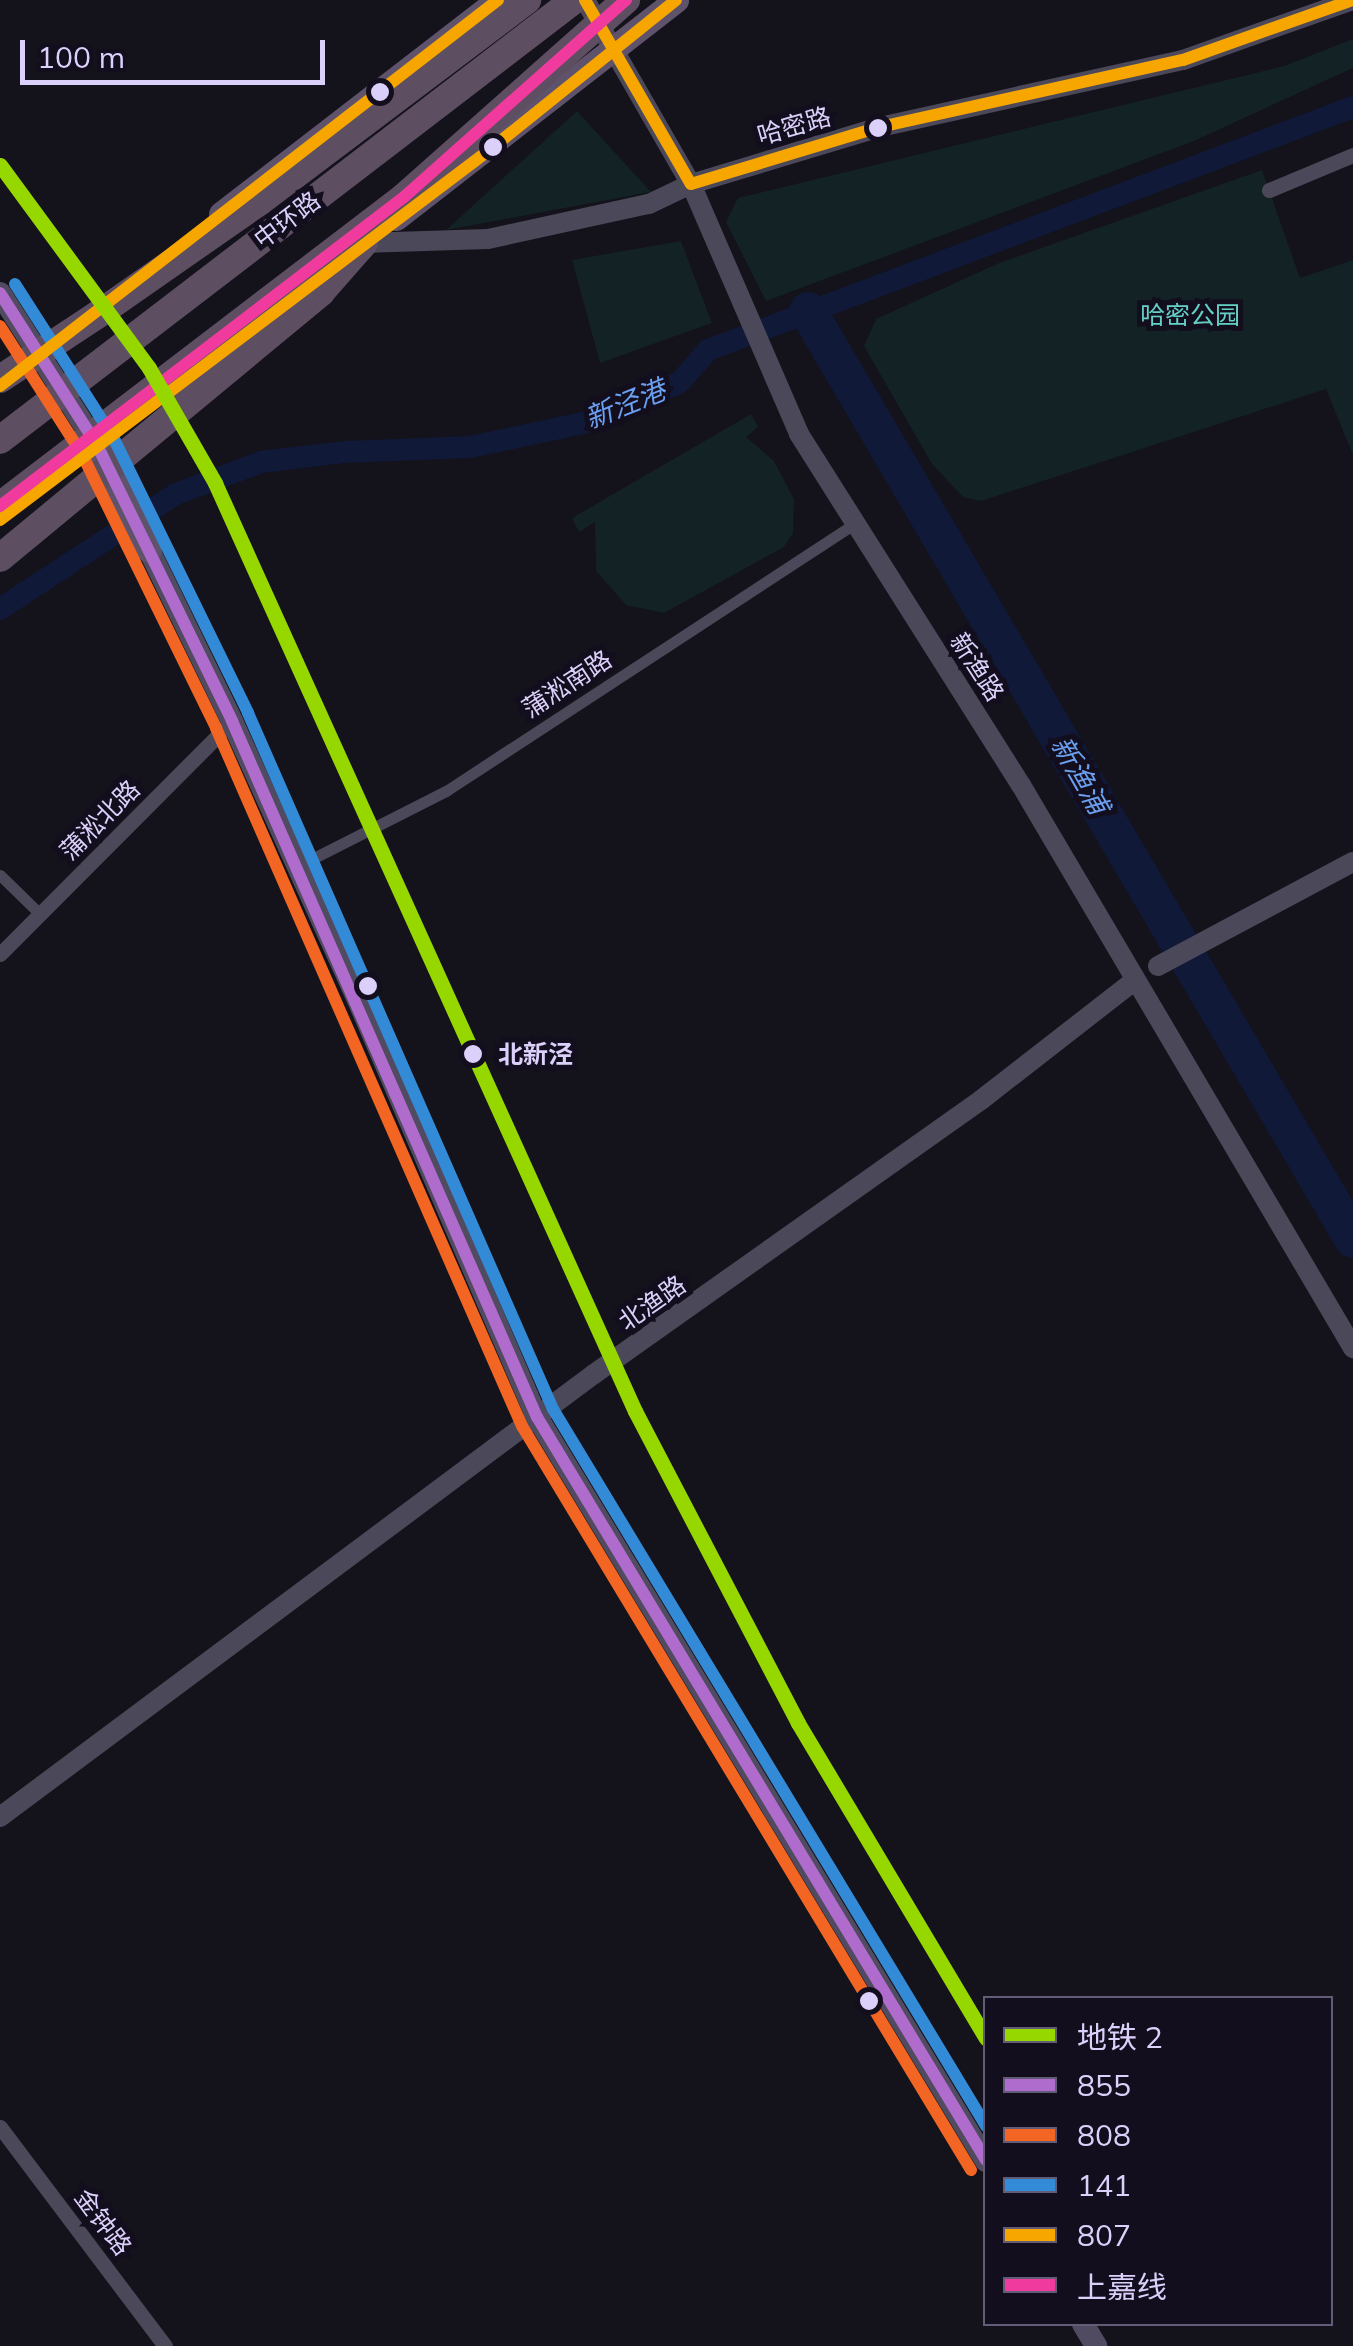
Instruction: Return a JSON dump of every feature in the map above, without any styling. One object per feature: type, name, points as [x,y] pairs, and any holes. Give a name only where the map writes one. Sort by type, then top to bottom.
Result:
[{"type":"highway","points":[[0,382],[259,202],[528,0]]},
{"type":"highway","name":"中环路","points":[[0,440],[574,0]]},
{"type":"highway","name":"中环路","points":[[0,506],[404,197],[626,0]]},
{"type":"highway","points":[[0,558],[321,292],[404,197]]},
{"type":"main road","points":[[0,382],[498,0]]},
{"type":"main road","points":[[0,520],[676,0]]},
{"type":"main road","points":[[0,292],[96,445],[232,721],[537,1417],[983,2156]]},
{"type":"street","name":"新渔路","points":[[584,0],[691,184],[799,434],[1021,785],[1353,1348]]},
{"type":"street","name":"哈密路","points":[[362,243],[488,239],[649,204],[691,184],[880,127],[1183,60],[1352,0]]},
{"type":"street","points":[[1269,190],[1353,156]]},
{"type":"street","name":"蒲淞南路","points":[[296,867],[446,792],[854,525]]},
{"type":"street","name":"蒲淞北路","points":[[0,954],[232,721]]},
{"type":"street","name":"北渔路","points":[[0,1817],[537,1417],[981,1100],[1134,981],[1353,862]]},
{"type":"street","points":[[0,875],[40,914]]},
{"type":"street","name":"金钟路","points":[[0,2127],[166,2346]]},
{"type":"green space","points":[[1353,39],[1353,68],[1194,141],[766,301],[726,222],[738,198],[1284,66]]},
{"type":"green space","points":[[577,111],[651,192],[446,230]]},
{"type":"green space","name":"哈密公园","points":[[1262,170],[1300,278],[1353,260],[1353,455],[1326,389],[981,501],[963,497],[932,464],[864,346],[876,319],[999,263]]},
{"type":"green space","points":[[681,241],[712,323],[600,363],[572,260]]},
{"type":"green space","points":[[751,414],[758,427],[746,437],[774,461],[794,499],[793,533],[784,547],[664,613],[626,605],[596,571],[595,522],[579,532],[572,518]]},
{"type":"waterway","name":"新泾港","points":[[0,609],[176,494],[261,462],[345,452],[470,447],[592,421],[680,382],[708,350],[1353,107]]},
{"type":"waterway","name":"新渔浦","points":[[808,311],[1353,1239]]},
{"type":"metro line","name":"2","points":[[0,165],[149,368],[215,483],[635,1411],[798,1723],[983,2033]]},
{"type":"transit line","name":"807","points":[[0,386],[498,0]]},
{"type":"transit line","name":"807","points":[[585,0],[691,184],[880,127],[1183,60],[1352,0]]},
{"type":"transit line","name":"上嘉线","points":[[0,506],[404,197],[626,0]]},
{"type":"transit line","name":"807","points":[[0,520],[492,148],[676,0]]},
{"type":"transit line","name":"141","points":[[15,284],[113,437],[248,713],[553,1409],[983,2121]]},
{"type":"transit line","name":"855","points":[[0,293],[97,445],[232,721],[537,1417],[983,2155]]},
{"type":"transit line","name":"808","points":[[0,326],[82,454],[216,728],[522,1426],[971,2170]]},
{"type":"place","name":"北新泾","points":[[473,1054]]}]
